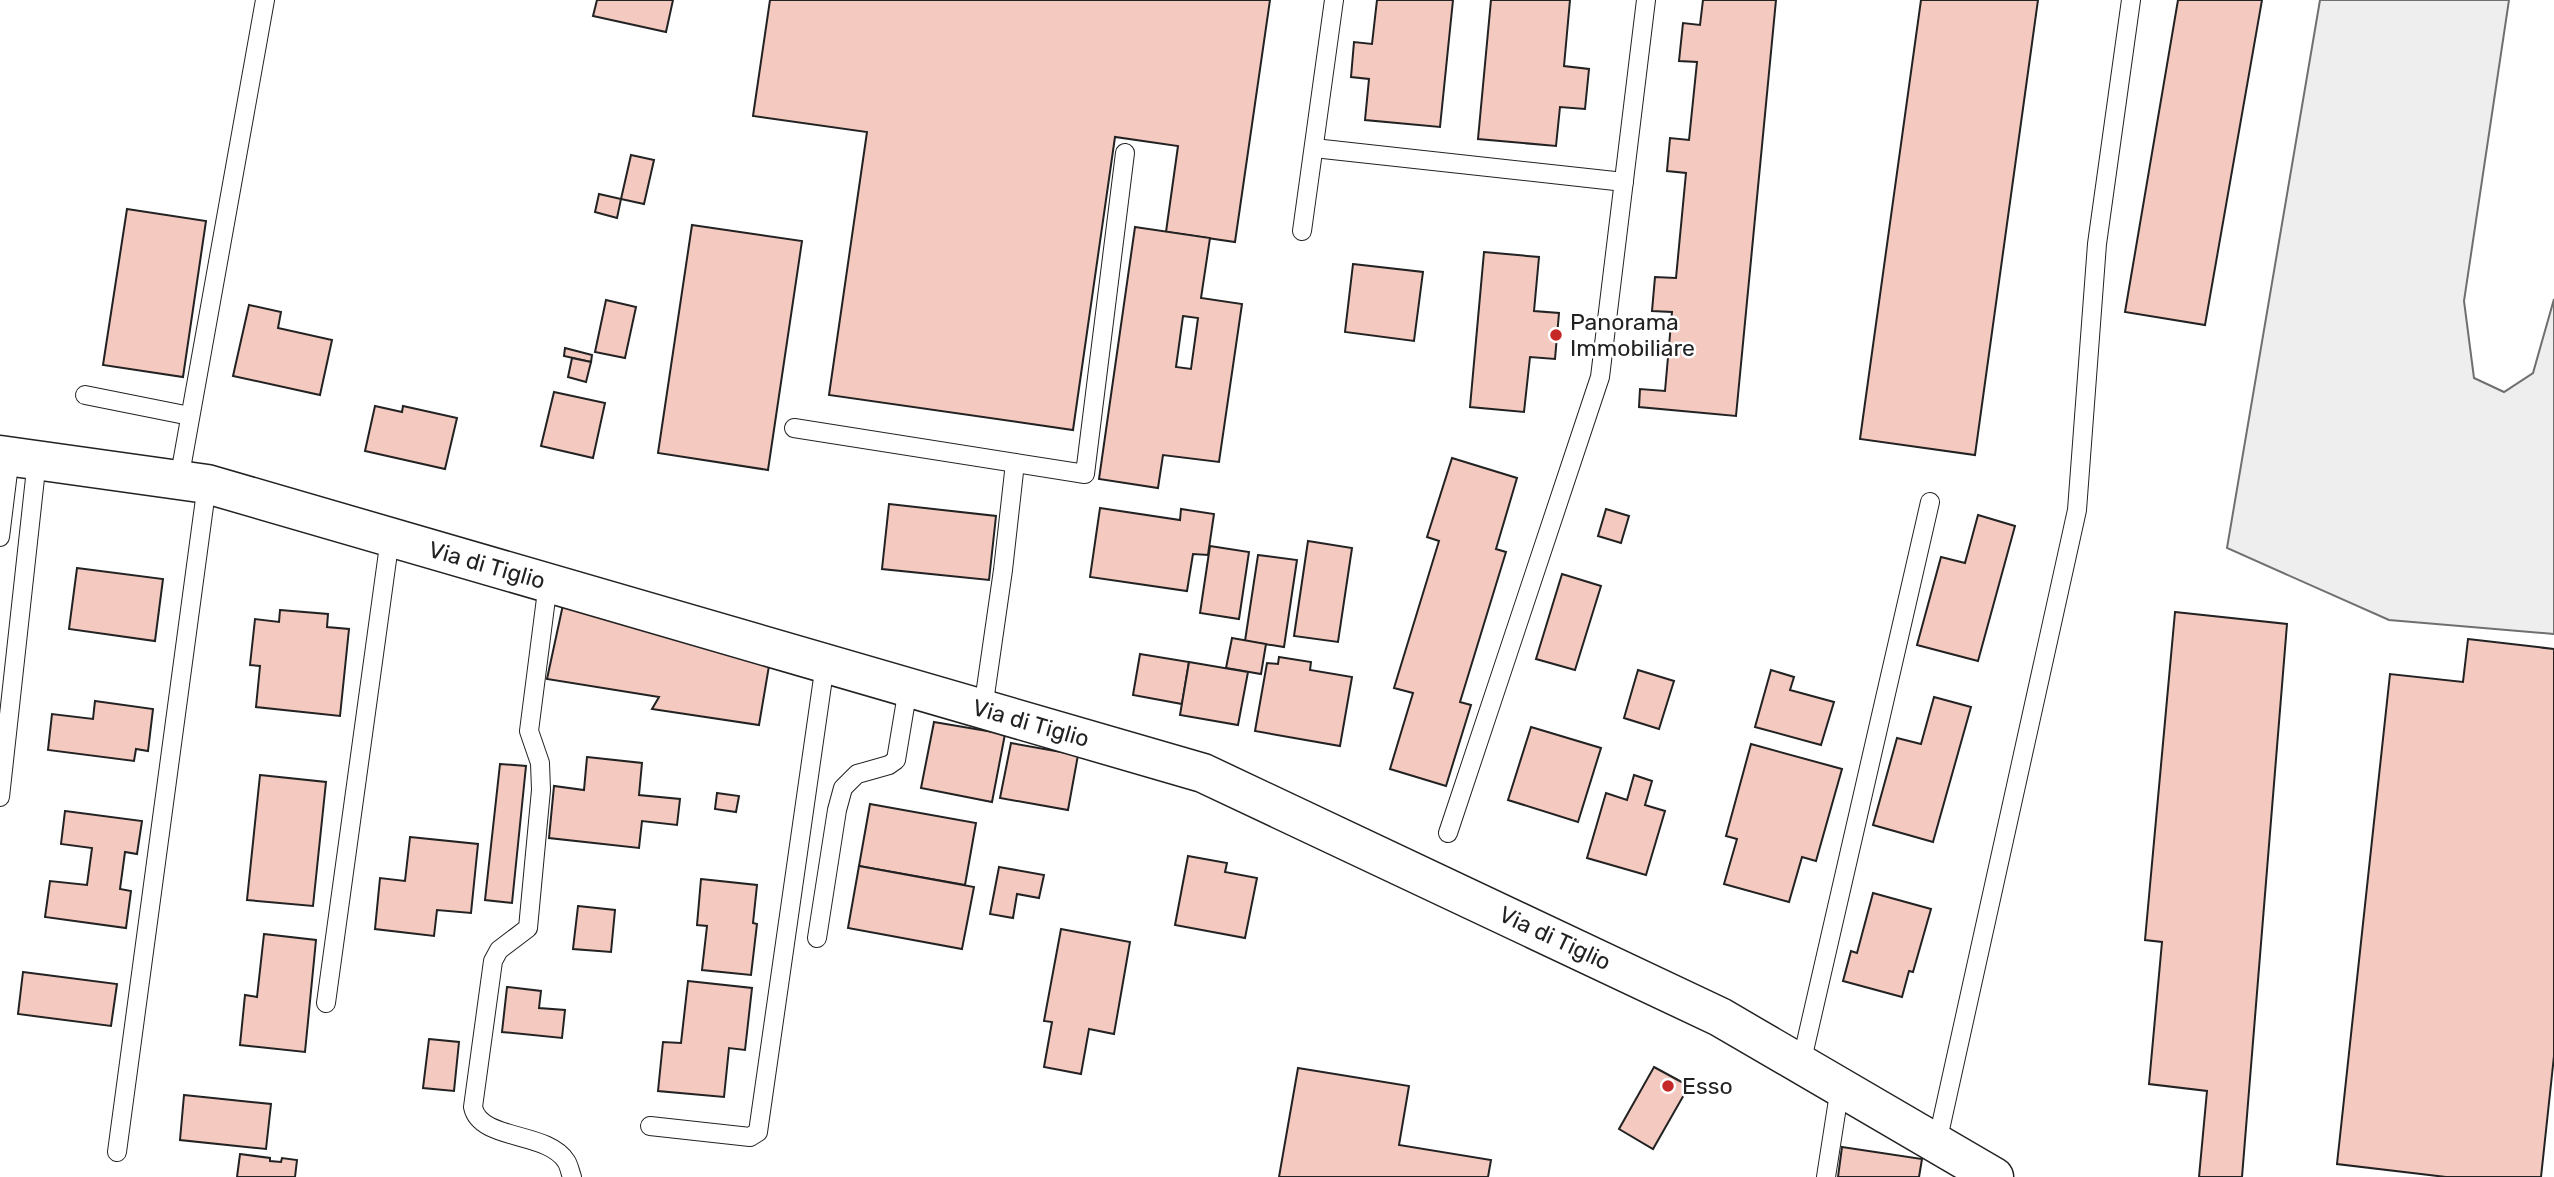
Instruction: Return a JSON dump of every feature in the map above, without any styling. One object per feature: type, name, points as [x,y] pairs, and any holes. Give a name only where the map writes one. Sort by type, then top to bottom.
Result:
[{"type":"main road","name":"Via di Tiglio","points":[[16,457],[193,482],[1203,773],[1720,1017],[1994,1177]]},
{"type":"lane","points":[[117,1153],[193,482],[190,416],[265,0]]},
{"type":"lane","points":[[1302,231],[1334,0]]},
{"type":"lane","points":[[1448,833],[1600,377],[1646,0]]},
{"type":"lane","points":[[1937,1143],[2077,510],[2097,244],[2131,0]]},
{"type":"lane","points":[[1314,148],[1624,182]]},
{"type":"lane","points":[[794,429],[1085,474],[1125,153]]},
{"type":"lane","points":[[85,395],[190,416]]},
{"type":"lane","points":[[0,537],[16,457]]},
{"type":"lane","points":[[0,797],[16,457]]},
{"type":"lane","points":[[983,709],[1015,463]]},
{"type":"lane","points":[[1801,1064],[1930,502]]},
{"type":"lane","points":[[326,1003],[390,537]]},
{"type":"lane","points":[[548,583],[529,731],[540,763],[541,790],[528,928],[499,950],[493,961],[473,1107],[475,1115],[483,1124],[552,1148],[566,1161],[572,1177]]},
{"type":"lane","points":[[650,1126],[750,1137],[758,1132],[825,664]]},
{"type":"lane","points":[[817,938],[836,810],[843,788],[856,774],[889,765],[896,760],[908,688]]},
{"type":"lane","points":[[1826,1177],[1840,1087]]},
{"type":"shaded area","points":[[2320,0],[2509,0],[2464,301],[2474,378],[2504,392],[2533,373],[2554,299],[2554,634],[2389,620],[2227,548]]},
{"type":"building","points":[[597,0],[673,0],[666,32],[593,16]]},
{"type":"building","points":[[770,0],[1270,0],[1235,242],[1166,232],[1178,146],[1115,137],[1073,430],[829,395],[867,132],[753,116]]},
{"type":"building","points":[[1377,0],[1453,0],[1440,127],[1365,120],[1369,79],[1351,77],[1354,42],[1372,44]]},
{"type":"building","points":[[1491,0],[1570,0],[1564,66],[1589,69],[1585,109],[1560,107],[1556,146],[1478,139]]},
{"type":"building","points":[[1703,0],[1776,0],[1736,416],[1639,407],[1640,389],[1665,391],[1672,312],[1652,311],[1655,277],[1676,278],[1686,173],[1667,171],[1670,138],[1689,140],[1697,62],[1679,61],[1683,23],[1700,25]]},
{"type":"building","points":[[1921,0],[2038,0],[1975,455],[1860,439]]},
{"type":"building","points":[[2178,0],[2262,0],[2205,325],[2125,312]]},
{"type":"building","points":[[631,155],[654,160],[644,204],[621,199]]},
{"type":"building","points":[[599,194],[621,199],[617,218],[595,212]]},
{"type":"building","points":[[127,209],[206,221],[183,377],[103,365]]},
{"type":"building","points":[[692,225],[802,241],[768,470],[658,453]]},
{"type":"building","points":[[1135,227],[1210,238],[1201,298],[1242,304],[1219,462],[1163,455],[1158,488],[1099,479]],"holes":[[[1183,316],[1198,318],[1191,369],[1176,367]]]},
{"type":"building","points":[[1484,252],[1539,257],[1534,311],[1559,313],[1555,359],[1530,357],[1524,412],[1470,407]]},
{"type":"building","points":[[1353,264],[1423,272],[1414,341],[1345,332]]},
{"type":"building","points":[[606,300],[636,307],[625,358],[595,352]]},
{"type":"building","points":[[249,305],[281,312],[278,328],[332,340],[320,395],[233,376]]},
{"type":"building","points":[[565,348],[592,355],[591,362],[564,356]]},
{"type":"building","points":[[572,358],[591,362],[586,382],[568,377]]},
{"type":"building","points":[[554,392],[605,403],[593,458],[541,446]]},
{"type":"building","points":[[375,406],[402,412],[403,406],[457,418],[445,469],[365,451]]},
{"type":"building","points":[[1452,458],[1517,478],[1496,549],[1506,552],[1460,702],[1471,705],[1446,786],[1390,769],[1413,693],[1394,688],[1439,541],[1427,537]]},
{"type":"building","points":[[889,504],[996,516],[989,580],[882,569]]},
{"type":"building","points":[[1100,508],[1180,520],[1181,509],[1214,514],[1208,555],[1193,554],[1187,591],[1090,577]]},
{"type":"building","points":[[1606,509],[1629,516],[1621,543],[1598,536]]},
{"type":"building","points":[[1978,515],[2015,526],[1978,661],[1917,645],[1941,557],[1965,563]]},
{"type":"building","points":[[1308,541],[1352,548],[1338,642],[1294,636]]},
{"type":"building","points":[[1210,546],[1249,552],[1239,619],[1200,613]]},
{"type":"building","points":[[1258,555],[1297,560],[1284,647],[1245,641]]},
{"type":"building","points":[[77,568],[163,579],[155,641],[69,629]]},
{"type":"building","points":[[1562,574],[1601,586],[1575,670],[1536,659]]},
{"type":"building","points":[[564,600],[769,666],[759,725],[652,709],[659,697],[547,679]]},
{"type":"building","points":[[280,610],[328,614],[327,627],[349,629],[340,716],[256,707],[260,666],[250,665],[255,619],[279,622]]},
{"type":"building","points":[[2175,612],[2287,624],[2242,1177],[2199,1177],[2207,1091],[2149,1084],[2162,942],[2145,940]]},
{"type":"building","points":[[1232,638],[1266,644],[1261,674],[1226,668]]},
{"type":"building","points":[[2468,639],[2554,649],[2554,1056],[2541,1177],[2446,1177],[2337,1164],[2390,674],[2463,682]]},
{"type":"building","points":[[1140,654],[1189,662],[1182,704],[1133,695]]},
{"type":"building","points":[[1279,657],[1311,662],[1310,670],[1352,677],[1340,746],[1255,731],[1267,663],[1278,664]]},
{"type":"building","points":[[1189,662],[1248,672],[1238,725],[1180,715]]},
{"type":"building","points":[[1638,670],[1674,681],[1659,729],[1624,718]]},
{"type":"building","points":[[1771,670],[1794,677],[1790,690],[1834,702],[1821,745],[1755,727]]},
{"type":"building","points":[[1934,697],[1971,707],[1933,842],[1873,825],[1897,738],[1921,744]]},
{"type":"building","points":[[95,701],[153,709],[148,751],[136,749],[134,761],[48,750],[52,714],[93,719]]},
{"type":"building","points":[[934,722],[1005,734],[992,802],[921,788]]},
{"type":"building","points":[[1531,727],[1601,748],[1578,822],[1508,800]]},
{"type":"building","points":[[1011,743],[1078,755],[1068,810],[1000,798]]},
{"type":"building","points":[[1751,744],[1842,769],[1816,861],[1802,857],[1789,902],[1724,884],[1737,839],[1726,836]]},
{"type":"building","points":[[587,757],[642,763],[639,795],[680,799],[677,825],[642,821],[639,848],[549,838],[554,786],[584,790]]},
{"type":"building","points":[[500,764],[526,766],[512,903],[485,900]]},
{"type":"building","points":[[260,775],[326,782],[313,906],[247,900]]},
{"type":"building","points":[[1634,775],[1652,781],[1645,805],[1665,811],[1646,875],[1587,858],[1606,793],[1627,800]]},
{"type":"building","points":[[717,793],[739,796],[736,812],[715,809]]},
{"type":"building","points":[[870,804],[976,823],[965,885],[859,866]]},
{"type":"building","points":[[65,811],[142,821],[137,854],[125,852],[120,889],[131,891],[126,928],[45,917],[50,881],[87,885],[92,848],[61,844]]},
{"type":"building","points":[[410,837],[478,844],[471,913],[437,910],[434,936],[375,929],[380,878],[405,881]]},
{"type":"building","points":[[1188,856],[1227,863],[1225,872],[1257,878],[1245,938],[1175,925]]},
{"type":"building","points":[[859,866],[974,887],[962,949],[848,928]]},
{"type":"building","points":[[999,867],[1044,875],[1039,898],[1017,894],[1013,918],[990,914]]},
{"type":"building","points":[[701,879],[757,885],[753,923],[757,924],[751,975],[702,970],[707,926],[697,925]]},
{"type":"building","points":[[1873,893],[1931,909],[1913,972],[1909,971],[1902,997],[1843,981],[1851,951],[1857,953]]},
{"type":"building","points":[[578,906],[615,910],[611,952],[573,949]]},
{"type":"building","points":[[1061,929],[1130,942],[1114,1034],[1089,1029],[1081,1074],[1044,1067],[1052,1022],[1044,1021]]},
{"type":"building","points":[[264,934],[316,940],[305,1052],[240,1045],[245,995],[257,997]]},
{"type":"building","points":[[23,972],[117,984],[111,1026],[18,1014]]},
{"type":"building","points":[[688,981],[752,988],[745,1050],[729,1048],[724,1097],[658,1091],[663,1042],[681,1043]]},
{"type":"building","points":[[507,987],[541,991],[539,1008],[565,1010],[562,1038],[502,1032]]},
{"type":"building","points":[[429,1039],[459,1042],[454,1091],[423,1088]]},
{"type":"building","points":[[1654,1067],[1689,1086],[1653,1149],[1619,1129]]},
{"type":"building","points":[[1298,1068],[1409,1086],[1399,1145],[1491,1160],[1488,1177],[1279,1177]]},
{"type":"building","points":[[184,1095],[271,1104],[266,1149],[180,1140]]},
{"type":"building","points":[[1842,1147],[1922,1159],[1919,1177],[1838,1177]]},
{"type":"building","points":[[240,1154],[270,1158],[270,1161],[281,1162],[282,1158],[297,1160],[295,1177],[237,1177]]},
{"type":"place","name":"Panorama Immobiliare","points":[[1556,335]]},
{"type":"place","name":"Esso","points":[[1668,1086]]}]
